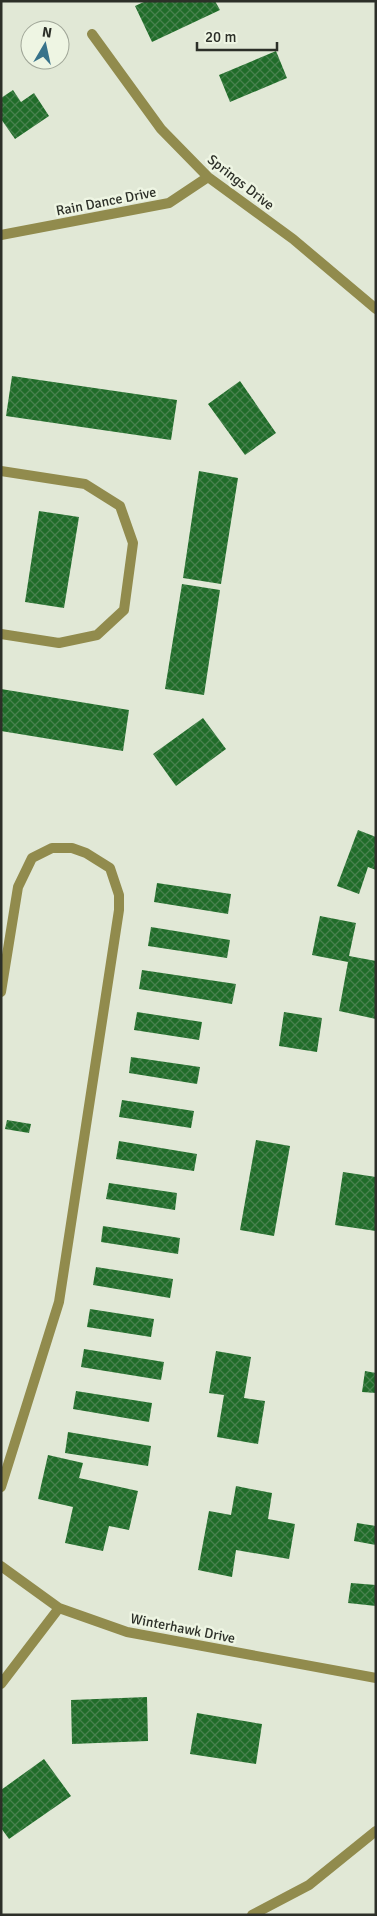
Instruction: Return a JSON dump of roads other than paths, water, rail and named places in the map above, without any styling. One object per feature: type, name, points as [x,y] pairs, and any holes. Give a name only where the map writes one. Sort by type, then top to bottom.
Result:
[{"type":"street","name":"Springs Drive","points":[[92,34],[161,129],[208,178],[293,239],[376,309]]},
{"type":"street","name":"Rain Dance Drive","points":[[1,235],[169,203],[208,178]]},
{"type":"street","points":[[1,471],[85,484],[120,506],[133,543],[124,610],[97,635],[59,643],[1,634]]},
{"type":"street","points":[[1,992],[18,887],[32,858],[52,848],[72,848],[86,853],[110,868],[119,895],[118,910],[59,1302],[1,1487]]},
{"type":"street","name":"Winterhawk Drive","points":[[1,1566],[59,1608],[127,1632],[376,1678]]},
{"type":"street","points":[[1,1684],[59,1608]]},
{"type":"street","points":[[252,1915],[309,1885],[376,1831]]}]
